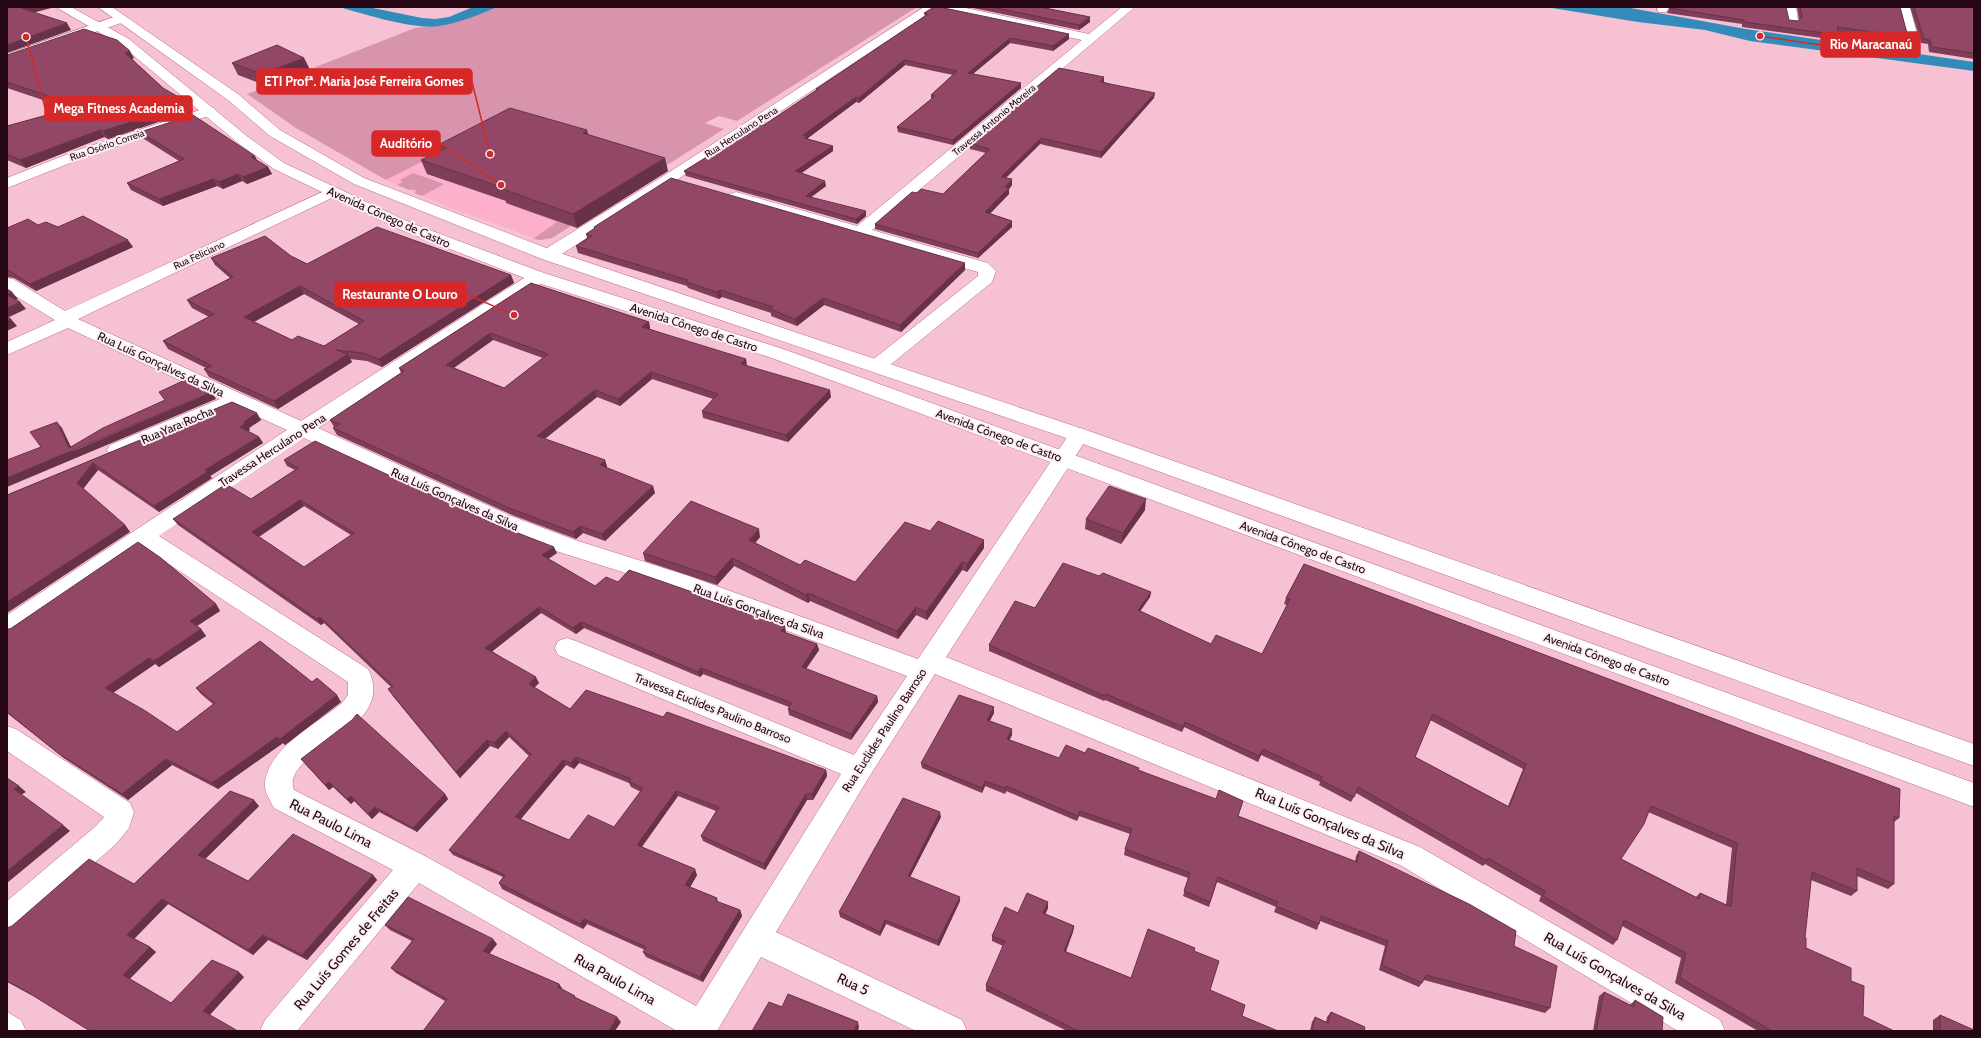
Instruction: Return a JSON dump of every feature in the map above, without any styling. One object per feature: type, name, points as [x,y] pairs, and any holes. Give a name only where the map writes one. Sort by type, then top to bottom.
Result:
[{"type":"street","name":"Avenida Cônego de Castro","points":[[62,7],[125,42],[243,140],[279,166],[405,226],[538,277],[779,354],[1974,795]]},
{"type":"street","name":"Avenida Cônego de Castro","points":[[104,7],[233,97],[275,132],[359,181],[548,255],[1079,435],[1974,755]]},
{"type":"street","name":"Rua Herculano Pena","points":[[548,255],[670,178],[932,7]]},
{"type":"street","points":[[944,7],[1091,38]]},
{"type":"street","name":"Travessa Antonio Moreira","points":[[860,232],[1129,7]]},
{"type":"street","points":[[1790,7],[1792,21]]},
{"type":"street","points":[[1904,7],[1914,46]]},
{"type":"street","points":[[7,58],[96,26],[120,19]]},
{"type":"street","name":"Rua Osório Correia","points":[[7,183],[83,153],[209,111]]},
{"type":"street","points":[[670,178],[693,185]]},
{"type":"street","name":"Rua Feliciano","points":[[7,349],[333,192]]},
{"type":"street","points":[[723,194],[982,267],[987,271],[986,278],[877,366]]},
{"type":"street","name":"Travessa Herculano Pena","points":[[7,627],[303,429],[538,277]]},
{"type":"street","name":"Rua Luís Gonçalves da Silva","points":[[7,283],[67,320],[518,527],[567,546],[681,582],[925,666],[1347,829],[1410,856],[1680,1022],[1709,1031]]},
{"type":"street","name":"Rua Yara Rocha","points":[[100,457],[237,399]]},
{"type":"street","name":"Rua Euclides Paulino Barroso","points":[[700,1029],[859,769],[925,666],[1079,435]]},
{"type":"street","name":"Rua Paulo Lima","points":[[142,536],[359,676],[361,685],[360,699],[349,713],[291,757],[279,777],[279,788],[284,799],[415,866],[700,1029]]},
{"type":"street","name":"Travessa Euclides Paulino Barroso","points":[[568,648],[859,769]]},
{"type":"street","points":[[7,737],[120,812],[119,819],[106,835],[7,920]]},
{"type":"street","name":"Rua Luís Gomes de Freitas","points":[[276,1031],[415,866]]},
{"type":"street","name":"Rua 5","points":[[755,938],[951,1031]]},
{"type":"street","points":[[7,1028],[10,1031]]},
{"type":"shaded area","points":[[497,7],[917,7],[737,121],[719,116],[705,123],[724,129],[552,238],[540,240],[533,239],[557,222],[505,203],[559,221],[433,156],[386,180],[296,128],[247,94],[415,28],[437,26],[455,22]]},
{"type":"shaded area","points":[[517,112],[677,158],[552,238],[540,240],[448,207],[386,180]]},
{"type":"shaded area","points":[[413,173],[444,184],[422,196],[414,193],[417,191],[413,189],[409,190],[397,185],[403,182],[400,180]]},
{"type":"water","points":[[339,7],[368,7],[422,18],[435,19],[449,17],[473,7],[497,7],[461,21],[446,25],[428,27],[389,21]]},
{"type":"water","points":[[1546,7],[1625,7],[1746,29],[1974,62],[1974,71],[1750,41],[1705,30],[1638,22]]},
{"type":"building","points":[[7,7],[25,7],[21,8],[67,23],[7,45]]},
{"type":"building","points":[[934,7],[942,7],[1069,34],[1053,46],[1010,38],[968,73],[1021,83],[953,140],[897,127],[935,96],[931,95],[957,71],[904,60],[859,98],[856,97],[803,135],[807,136],[804,138],[833,146],[795,171],[825,181],[806,196],[866,211],[856,219],[684,171],[760,124],[764,125],[928,14],[924,13]]},
{"type":"building","points":[[992,7],[1040,7],[1090,17],[1079,25]]},
{"type":"building","points":[[1786,7],[1789,20],[1798,21],[1802,17],[1800,7],[1900,7],[1908,37],[1837,27],[1839,35],[1744,22],[1744,20],[1669,8]]},
{"type":"building","points":[[1914,7],[1974,7],[1974,53],[1932,47],[1930,40],[1924,39]]},
{"type":"building","points":[[84,29],[117,40],[130,51],[125,53],[163,88],[189,103],[103,131],[100,130],[20,160],[7,154],[7,126],[58,112],[50,108],[66,102],[7,82],[7,55]]},
{"type":"building","points":[[277,45],[304,58],[262,74],[232,63]]},
{"type":"building","points":[[1059,68],[1104,77],[1100,82],[1155,93],[1101,152],[1041,138],[1001,177],[1012,179],[1005,187],[1009,188],[985,212],[1012,221],[978,253],[875,224],[912,192],[917,193],[921,189],[943,194],[990,149],[970,143]]},
{"type":"building","points":[[510,108],[587,130],[583,133],[665,158],[573,214],[502,189],[504,188],[421,160],[446,148],[438,145]]},
{"type":"building","points":[[193,115],[255,156],[251,157],[268,167],[243,177],[238,174],[219,182],[213,179],[159,199],[127,183],[184,159],[140,132]]},
{"type":"building","points":[[671,178],[965,263],[900,325],[823,298],[795,319],[770,309],[773,307],[720,290],[717,292],[686,282],[688,280],[576,246],[592,236],[586,234],[595,228],[594,227]]},
{"type":"building","points":[[83,216],[128,240],[30,284],[7,270],[7,228],[28,219],[38,225],[46,222],[58,227]]},
{"type":"building","points":[[377,227],[511,275],[379,359],[363,353],[336,350],[348,354],[274,401],[204,369],[212,366],[163,341],[214,314],[187,300],[233,277],[211,258],[265,236],[291,256],[307,264]],"holes":[[[300,286],[364,321],[324,346],[298,336],[292,340],[244,317]]]},
{"type":"building","points":[[531,283],[649,322],[642,327],[746,359],[741,364],[830,390],[786,435],[702,411],[718,394],[651,372],[618,399],[595,390],[537,436],[605,460],[600,465],[653,486],[602,534],[580,526],[573,532],[509,508],[333,428],[340,424],[330,420],[404,371],[399,368]],"holes":[[[490,333],[548,354],[504,388],[446,365]]]},
{"type":"building","points":[[7,289],[12,292],[7,294]]},
{"type":"building","points":[[7,295],[20,302],[7,308]]},
{"type":"building","points":[[185,380],[212,392],[7,478],[7,460],[41,447],[30,432],[57,422],[69,448],[103,428],[165,400],[159,392]]},
{"type":"building","points":[[232,402],[257,413],[244,422],[246,423],[240,427],[259,437],[205,470],[207,472],[154,506],[93,463],[77,483],[125,525],[7,602],[7,495]]},
{"type":"building","points":[[315,441],[492,523],[554,547],[542,555],[595,586],[606,577],[618,582],[629,570],[701,595],[699,597],[785,626],[781,631],[817,644],[802,667],[877,696],[851,734],[788,709],[792,703],[701,668],[698,672],[581,622],[573,628],[539,607],[485,648],[536,677],[529,684],[570,709],[586,690],[663,717],[667,712],[826,770],[812,794],[806,794],[764,864],[701,836],[719,807],[676,791],[637,845],[695,869],[685,885],[717,898],[716,901],[740,910],[700,977],[643,952],[646,947],[584,919],[580,924],[530,899],[499,883],[505,875],[449,850],[531,754],[506,731],[494,743],[487,740],[456,772],[388,689],[393,686],[320,617],[317,619],[173,519],[226,484],[251,499],[298,468],[284,460]],"holes":[[[300,500],[354,533],[304,567],[252,532]],[[576,757],[631,779],[629,782],[643,788],[614,827],[588,815],[569,840],[515,817],[563,760],[571,763]]]},
{"type":"building","points":[[1109,486],[1146,499],[1123,533],[1086,519]]},
{"type":"building","points":[[691,501],[759,529],[749,540],[800,565],[805,560],[855,582],[905,522],[930,531],[938,521],[984,540],[967,564],[962,562],[926,612],[916,607],[897,631],[808,593],[806,595],[732,558],[715,577],[643,553]]},
{"type":"building","points":[[138,542],[161,558],[216,604],[190,621],[201,629],[154,661],[149,658],[105,688],[144,710],[177,732],[215,703],[196,688],[260,641],[312,682],[317,678],[337,695],[280,739],[277,737],[212,783],[166,759],[122,794],[58,753],[7,712],[7,629],[10,629]]},
{"type":"building","points":[[1063,563],[1099,576],[1103,573],[1151,592],[1138,610],[1211,644],[1216,635],[1262,654],[1290,599],[1286,598],[1304,564],[1900,789],[1899,818],[1894,816],[1894,884],[1857,868],[1857,891],[1812,872],[1805,937],[1806,948],[1851,968],[1851,981],[1864,986],[1863,1016],[1894,1031],[1772,1031],[1680,978],[1686,953],[1624,920],[1617,940],[1543,896],[1545,891],[1488,858],[1487,861],[1358,787],[1354,797],[1321,780],[1322,777],[1263,749],[1259,756],[1185,722],[1183,727],[1106,694],[1105,696],[989,645],[1015,601],[1035,608]],"holes":[[[1433,714],[1526,764],[1509,807],[1415,757]],[[1651,806],[1737,843],[1731,907],[1700,893],[1699,899],[1621,859],[1644,824]]]},
{"type":"building","points":[[959,695],[994,707],[987,720],[1012,729],[1007,739],[1059,758],[1066,745],[1085,753],[1088,748],[1139,768],[1138,770],[1216,799],[1219,790],[1243,801],[1238,816],[1357,862],[1359,851],[1469,904],[1516,931],[1514,946],[1557,966],[1550,1008],[1426,975],[1422,983],[1382,965],[1388,941],[1321,916],[1319,924],[1276,906],[1278,902],[1218,877],[1210,902],[1184,891],[1190,873],[1125,849],[1132,829],[1080,811],[1078,816],[1006,786],[1005,788],[985,781],[982,788],[921,763]]},
{"type":"building","points":[[357,714],[445,794],[413,828],[375,807],[368,814],[351,796],[347,799],[329,782],[325,785],[301,759],[352,720]]},
{"type":"building","points":[[7,778],[19,786],[14,789],[63,825],[7,871]]},
{"type":"building","points":[[230,791],[254,800],[198,855],[248,881],[293,834],[373,875],[302,955],[263,935],[248,950],[162,899],[127,935],[150,947],[123,975],[171,1003],[212,960],[239,972],[203,1011],[238,1031],[90,1031],[7,981],[7,928],[12,926],[89,859],[134,884]]},
{"type":"building","points":[[903,798],[940,812],[908,876],[960,897],[938,941],[885,920],[880,932],[839,912]]},
{"type":"building","points":[[1027,893],[1048,902],[1043,913],[1074,926],[1064,951],[1131,978],[1148,929],[1195,948],[1194,951],[1219,961],[1210,990],[1245,1005],[1242,1016],[1278,1031],[1078,1031],[986,985],[1005,941],[992,936],[1005,907],[1018,913]]},
{"type":"building","points":[[408,897],[493,939],[483,951],[559,984],[558,987],[575,996],[574,997],[617,1017],[609,1031],[423,1031],[447,999],[391,968],[414,939],[385,925]]},
{"type":"building","points":[[1604,992],[1634,1007],[1635,1000],[1663,1017],[1662,1031],[1596,1031]]},
{"type":"building","points":[[788,994],[858,1022],[854,1031],[752,1031],[769,1002],[782,1007]]},
{"type":"building","points":[[1331,1012],[1365,1027],[1364,1031],[1312,1031],[1315,1017],[1328,1023]]},
{"type":"building","points":[[1940,1015],[1974,1030],[1974,1031],[1940,1031]]},
{"type":"place","name":"Rio Maracanaú","points":[[1760,36]]},
{"type":"place","name":"Mega Fitness Academia","points":[[26,37]]},
{"type":"place","name":"ETI Profª. Maria José Ferreira Gomes","points":[[490,154]]},
{"type":"place","name":"Auditório","points":[[501,185]]},
{"type":"place","name":"Restaurante O Louro","points":[[514,315]]}]
